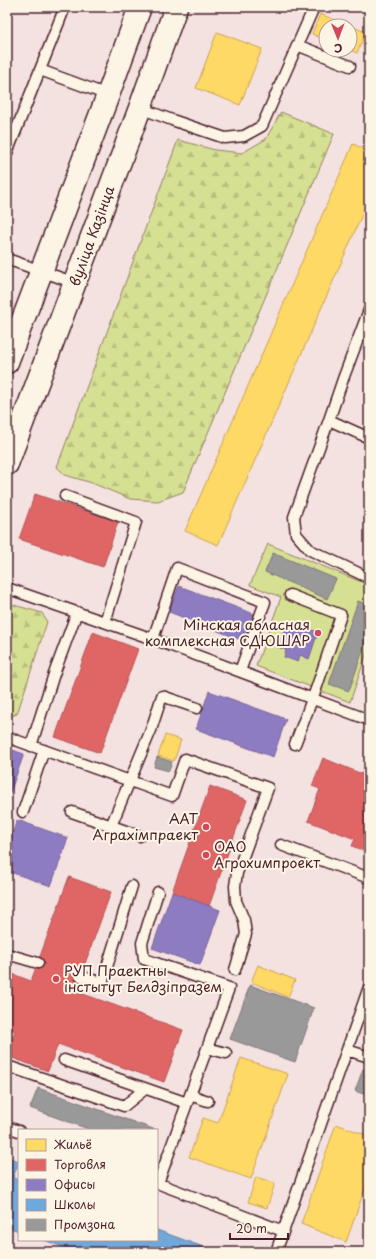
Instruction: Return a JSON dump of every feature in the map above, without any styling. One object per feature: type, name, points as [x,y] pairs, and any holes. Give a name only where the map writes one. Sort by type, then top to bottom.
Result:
[{"type":"main road","points":[[7,362],[140,7]]},
{"type":"main road","name":"вуліца Казінца","points":[[7,464],[140,108],[176,7]]},
{"type":"lane","points":[[140,108],[225,138],[244,136],[262,126],[314,7]]},
{"type":"lane","points":[[7,153],[63,12]]},
{"type":"lane","points":[[298,45],[350,66]]},
{"type":"lane","points":[[40,70],[108,95]]},
{"type":"lane","points":[[7,259],[75,283]]},
{"type":"lane","points":[[369,310],[342,379],[294,517],[296,534],[310,550],[369,578]]},
{"type":"lane","points":[[329,420],[369,438]]},
{"type":"lane","points":[[65,496],[136,522],[104,622]]},
{"type":"lane","points":[[153,639],[177,568],[265,602],[240,671]]},
{"type":"lane","points":[[7,588],[153,639],[369,720]]},
{"type":"lane","points":[[290,595],[341,615],[295,744]]},
{"type":"lane","points":[[31,746],[54,674],[77,612]]},
{"type":"lane","points":[[111,826],[151,730],[162,696],[197,708]]},
{"type":"lane","points":[[7,737],[172,796],[185,759],[268,788],[237,873],[235,886],[236,901],[244,920],[246,934],[235,970]]},
{"type":"lane","points":[[23,812],[44,750]]},
{"type":"lane","points":[[72,812],[140,836]]},
{"type":"lane","points":[[281,845],[369,878]]},
{"type":"lane","points":[[80,976],[102,982],[132,886]]},
{"type":"lane","points":[[158,892],[142,943],[144,959],[229,988],[158,1180]]},
{"type":"lane","points":[[7,954],[38,963]]},
{"type":"lane","points":[[276,1252],[369,987]]},
{"type":"lane","points":[[207,1048],[226,1053]]},
{"type":"lane","points":[[347,1050],[369,1057]]},
{"type":"lane","points":[[64,1060],[145,1089],[188,1099],[208,1101]]},
{"type":"lane","points":[[7,1066],[124,1106],[145,1089]]},
{"type":"lane","points":[[7,1127],[18,1131]]},
{"type":"lane","points":[[158,1183],[284,1230]]},
{"type":"green space","points":[[281,112],[334,134],[183,492],[158,501],[130,499],[92,483],[65,475],[57,467],[178,140],[215,150],[242,153],[266,139]]},
{"type":"green space","name":"Мінская абласная комплексная СДЮШАР","points":[[268,544],[369,585],[369,646],[350,702],[256,666],[281,597],[250,585]]},
{"type":"green space","points":[[7,603],[42,613],[47,622],[17,714],[11,716],[7,714]]},
{"type":"building: Жильё","points":[[320,14],[330,18],[318,18]]},
{"type":"building: Жильё","points":[[318,19],[318,37],[312,34]]},
{"type":"building: Жильё","points":[[358,29],[366,32],[358,51]]},
{"type":"building: Жильё","points":[[217,32],[262,49],[240,105],[196,88]]},
{"type":"building: Жильё","points":[[353,144],[369,151],[369,199],[218,545],[185,531]]},
{"type":"building: Жильё","points":[[165,735],[181,740],[174,761],[158,756]]},
{"type":"building: Жильё","points":[[258,965],[295,980],[288,997],[251,982]]},
{"type":"building: Жильё","points":[[241,1058],[288,1074],[251,1179],[189,1157],[203,1118],[218,1123]]},
{"type":"building: Жильё","points":[[336,1124],[369,1136],[369,1177],[346,1242],[301,1224]]},
{"type":"building: Жильё","points":[[256,1177],[275,1183],[267,1208],[248,1202]]},
{"type":"building: Торговля","points":[[35,494],[118,522],[103,567],[19,539]]},
{"type":"building: Торговля","points":[[93,632],[138,649],[100,753],[55,737]]},
{"type":"building: Торговля","points":[[369,755],[369,853],[352,846],[355,839],[308,821],[320,789],[312,786],[323,758],[362,774]]},
{"type":"building: Торговля","name":"ОАО Агрохимпроект","points":[[210,786],[247,800],[209,906],[172,892]]},
{"type":"building: Торговля","name":"РУП Праектны інстытут Белдзіпразем","points":[[69,877],[111,892],[75,991],[183,1030],[164,1082],[58,1044],[48,1071],[7,1056],[7,1052],[15,1031],[7,1028],[7,972],[31,981]]},
{"type":"building: Офисы","points":[[179,586],[254,614],[244,641],[169,612]]},
{"type":"building: Офисы","points":[[287,622],[318,632],[309,659],[300,655],[298,662],[284,657],[286,650],[278,647]]},
{"type":"building: Офисы","points":[[209,691],[286,719],[273,757],[196,729]]},
{"type":"building: Офисы","points":[[7,748],[24,754],[7,801]]},
{"type":"building: Офисы","points":[[17,820],[68,838],[51,886],[7,871],[7,833],[12,834]]},
{"type":"building: Офисы","points":[[172,892],[220,910],[200,965],[152,948]]},
{"type":"building: Школы","points":[[7,1157],[18,1161],[13,1178],[18,1180],[18,1231],[7,1227]]},
{"type":"building: Школы","points":[[158,1230],[217,1252],[77,1252],[47,1241],[158,1241]]},
{"type":"building: Промзона","points":[[273,553],[336,579],[327,599],[265,572]]},
{"type":"building: Промзона","points":[[358,601],[369,605],[369,633],[349,691],[329,684]]},
{"type":"building: Промзона","points":[[157,757],[172,762],[169,771],[154,767]]},
{"type":"building: Промзона","points":[[250,985],[314,1008],[295,1062],[230,1039]]},
{"type":"building: Промзона","points":[[363,1069],[369,1071],[369,1096],[355,1091]]},
{"type":"building: Промзона","points":[[38,1088],[153,1129],[88,1129],[30,1108]]},
{"type":"place","name":"Мінская абласная комплексная СДЮШАР","points":[[318,633]]},
{"type":"place","name":"ААТ Аграхімпраект","points":[[206,827]]},
{"type":"place","name":"ОАО Агрохимпроект","points":[[206,855]]},
{"type":"place","name":"РУП Праектны інстытут Белдзіпразем","points":[[56,979]]}]
